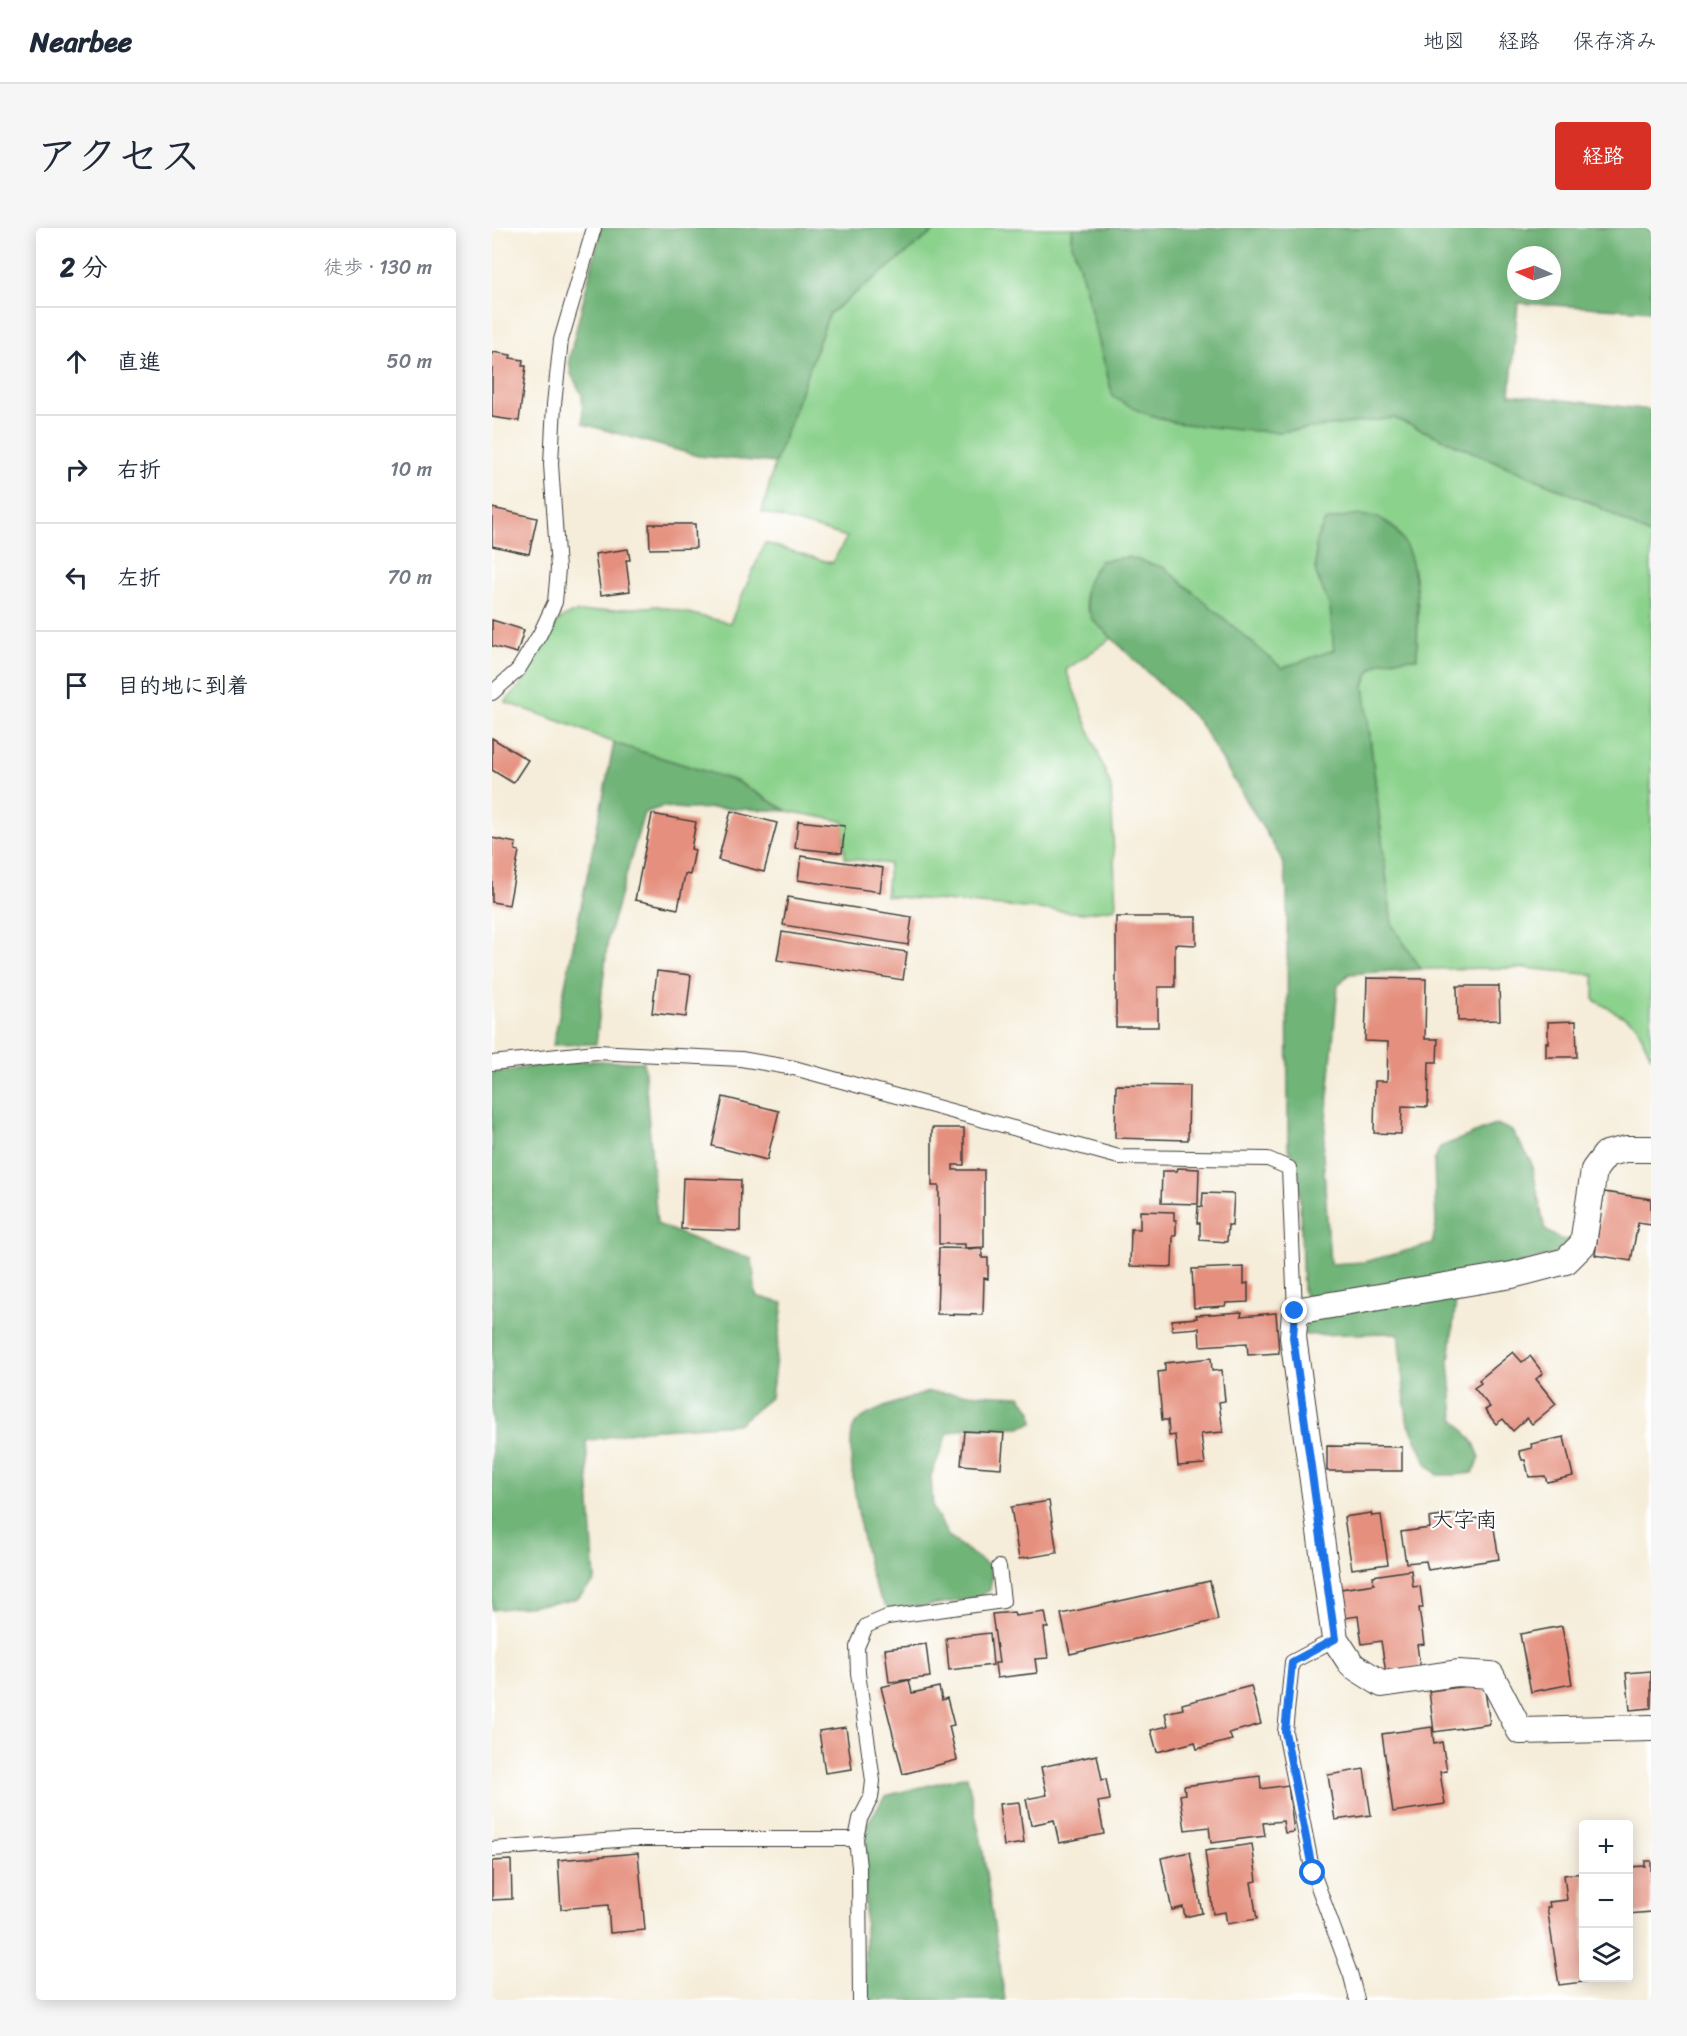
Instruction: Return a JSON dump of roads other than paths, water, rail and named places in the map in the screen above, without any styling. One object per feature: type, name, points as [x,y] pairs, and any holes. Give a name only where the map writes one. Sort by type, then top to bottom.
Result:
[{"type":"street","points":[[1651,1149],[1626,1149],[1606,1154],[1594,1170],[1583,1244],[1566,1261],[1512,1275],[1295,1311],[1293,1337],[1335,1639],[1352,1665],[1382,1684],[1458,1673],[1491,1675],[1520,1731],[1651,1728]]},
{"type":"lane","points":[[492,693],[518,670],[540,634],[555,602],[558,569],[551,464],[555,393],[561,340],[594,228]]},
{"type":"lane","points":[[492,1063],[596,1052],[741,1059],[794,1068],[1119,1157],[1268,1159],[1289,1168],[1295,1311]]},
{"type":"lane","points":[[860,2000],[859,1867],[856,1839],[860,1819],[871,1798],[873,1781],[858,1672],[857,1647],[866,1626],[887,1617],[1003,1601],[999,1567]]},
{"type":"lane","points":[[1335,1639],[1292,1662],[1285,1732],[1313,1873],[1351,1976],[1357,2000]]},
{"type":"lane","points":[[492,1849],[632,1839],[856,1839]]},
{"type":"district","name":"大字南","points":[[1464,1519]]}]
